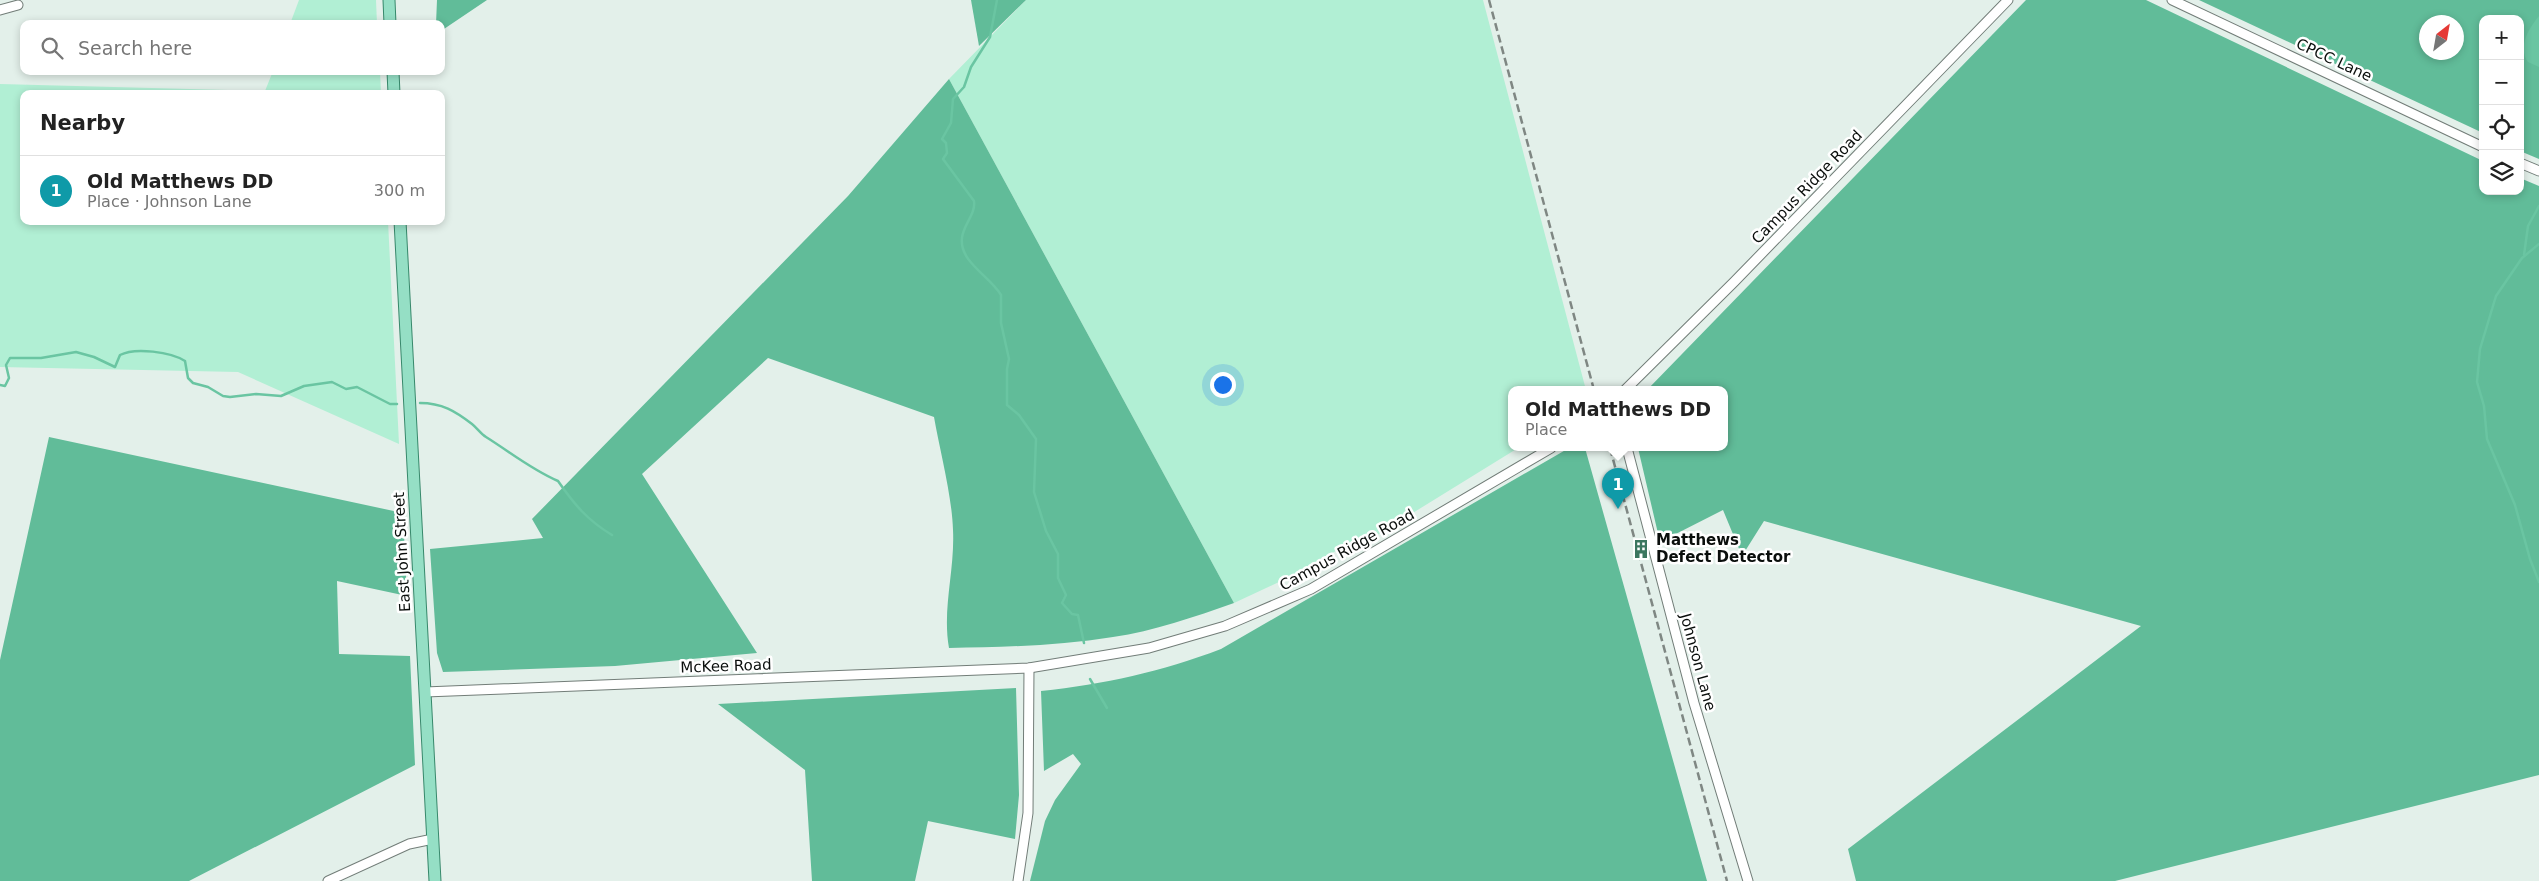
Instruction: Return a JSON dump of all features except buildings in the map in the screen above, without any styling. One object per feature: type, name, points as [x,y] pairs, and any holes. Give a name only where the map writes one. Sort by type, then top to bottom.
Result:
[{"type":"main road","points":[[389,0],[390,20]]},
{"type":"main road","points":[[393,75],[394,90]]},
{"type":"main road","name":"East John Street","points":[[400,225],[435,881]]},
{"type":"street","name":"Campus Ridge Road","points":[[1629,386],[1740,276],[2008,0]]},
{"type":"street","name":"CPCC Lane","points":[[2172,0],[2479,145]]},
{"type":"street","points":[[0,10],[18,5]]},
{"type":"street","points":[[2524,165],[2539,171]]},
{"type":"street","name":"Campus Ridge Road","points":[[1029,668],[1149,648],[1224,626],[1268,609],[1311,589],[1546,451]]},
{"type":"street","name":"Johnson Lane","points":[[1628,451],[1694,703],[1748,881]]},
{"type":"street","points":[[1018,881],[1028,813],[1029,668]]},
{"type":"street","name":"McKee Road","points":[[425,692],[1029,668]]},
{"type":"street","points":[[328,881],[409,844],[432,839]]},
{"type":"shaded area","points":[[299,0],[376,0],[377,20],[292,20]]},
{"type":"shaded area","points":[[437,0],[487,0],[445,28],[445,20],[436,20]]},
{"type":"shaded area","points":[[971,0],[1026,0],[979,46]]},
{"type":"shaded area","points":[[1026,0],[1483,0],[1585,386],[1508,386],[1508,451],[1513,451],[1369,540],[1365,534],[1298,573],[1234,603],[949,79]]},
{"type":"shaded area","points":[[2026,0],[2146,0],[2479,159],[2479,195],[2524,195],[2524,180],[2539,186],[2539,775],[2115,881],[1856,881],[1848,849],[2141,626],[1764,521],[1742,556],[1723,510],[1660,542],[1639,451],[1728,451],[1728,386],[1651,386]]},
{"type":"shaded area","points":[[2199,0],[2539,0],[2539,159],[2524,153],[2524,15],[2479,15],[2479,131]]},
{"type":"shaded area","points":[[2539,16],[2539,67],[2528,62],[2525,56],[2524,44]]},
{"type":"shaded area","points":[[271,75],[380,75],[381,90],[265,90]]},
{"type":"shaded area","points":[[949,79],[1234,603],[1159,627],[1113,637],[1051,644],[949,648],[947,619],[953,530],[948,488],[934,417],[768,358],[642,474],[757,653],[615,666],[443,672],[437,653],[430,549],[543,538],[532,519],[848,196]]},
{"type":"shaded area","points":[[0,84],[227,90],[20,90],[20,225],[388,225],[399,444],[238,372],[0,367]]},
{"type":"shaded area","points":[[49,437],[403,513],[407,596],[337,581],[339,654],[410,656],[415,765],[189,881],[0,881],[0,660]]},
{"type":"shaded area","points":[[1564,451],[1586,451],[1707,881],[1030,881],[1045,821],[1055,800],[1081,764],[1073,754],[1044,771],[1041,691],[1088,685],[1155,671],[1221,649]]},
{"type":"shaded area","points":[[1016,688],[1019,795],[1015,839],[928,821],[915,881],[812,881],[805,770],[718,704]]},
{"type":"waterway","points":[[997,0],[990,37],[971,67],[964,87],[953,99],[951,123],[942,139],[946,143],[947,153],[943,159],[974,201],[973,210],[963,233],[962,247],[970,262],[1001,295],[1001,323],[1009,359],[1007,369],[1007,405],[1019,415],[1036,439],[1034,492],[1046,531],[1058,554],[1058,578],[1066,595],[1062,603],[1072,614],[1078,615],[1084,643]]},
{"type":"waterway","points":[[2524,255],[2528,226],[2539,206]]},
{"type":"waterway","points":[[2539,244],[2522,258],[2496,296],[2480,349],[2477,382],[2484,406],[2487,439],[2515,505],[2530,559],[2539,582]]},
{"type":"waterway","points":[[0,385],[5,386],[9,378],[6,365],[10,358],[41,358],[76,352],[94,357],[115,367],[120,355],[143,351],[171,355],[185,361],[188,378],[193,383],[208,387],[223,396],[256,394],[281,396],[304,386],[332,382],[346,389],[357,387],[390,404],[397,404]]},
{"type":"waterway","points":[[420,403],[435,404],[454,412],[472,424],[484,436],[521,461],[558,481],[582,511],[612,535]]},
{"type":"waterway","points":[[1090,679],[1107,708]]},
{"type":"railway","points":[[1489,0],[1593,386]]},
{"type":"railway","points":[[1611,451],[1727,881]]},
{"type":"place","name":"Old Matthews DD","points":[[1618,509]]},
{"type":"place","name":"Matthews Defect Detector","points":[[1641,549]]}]
